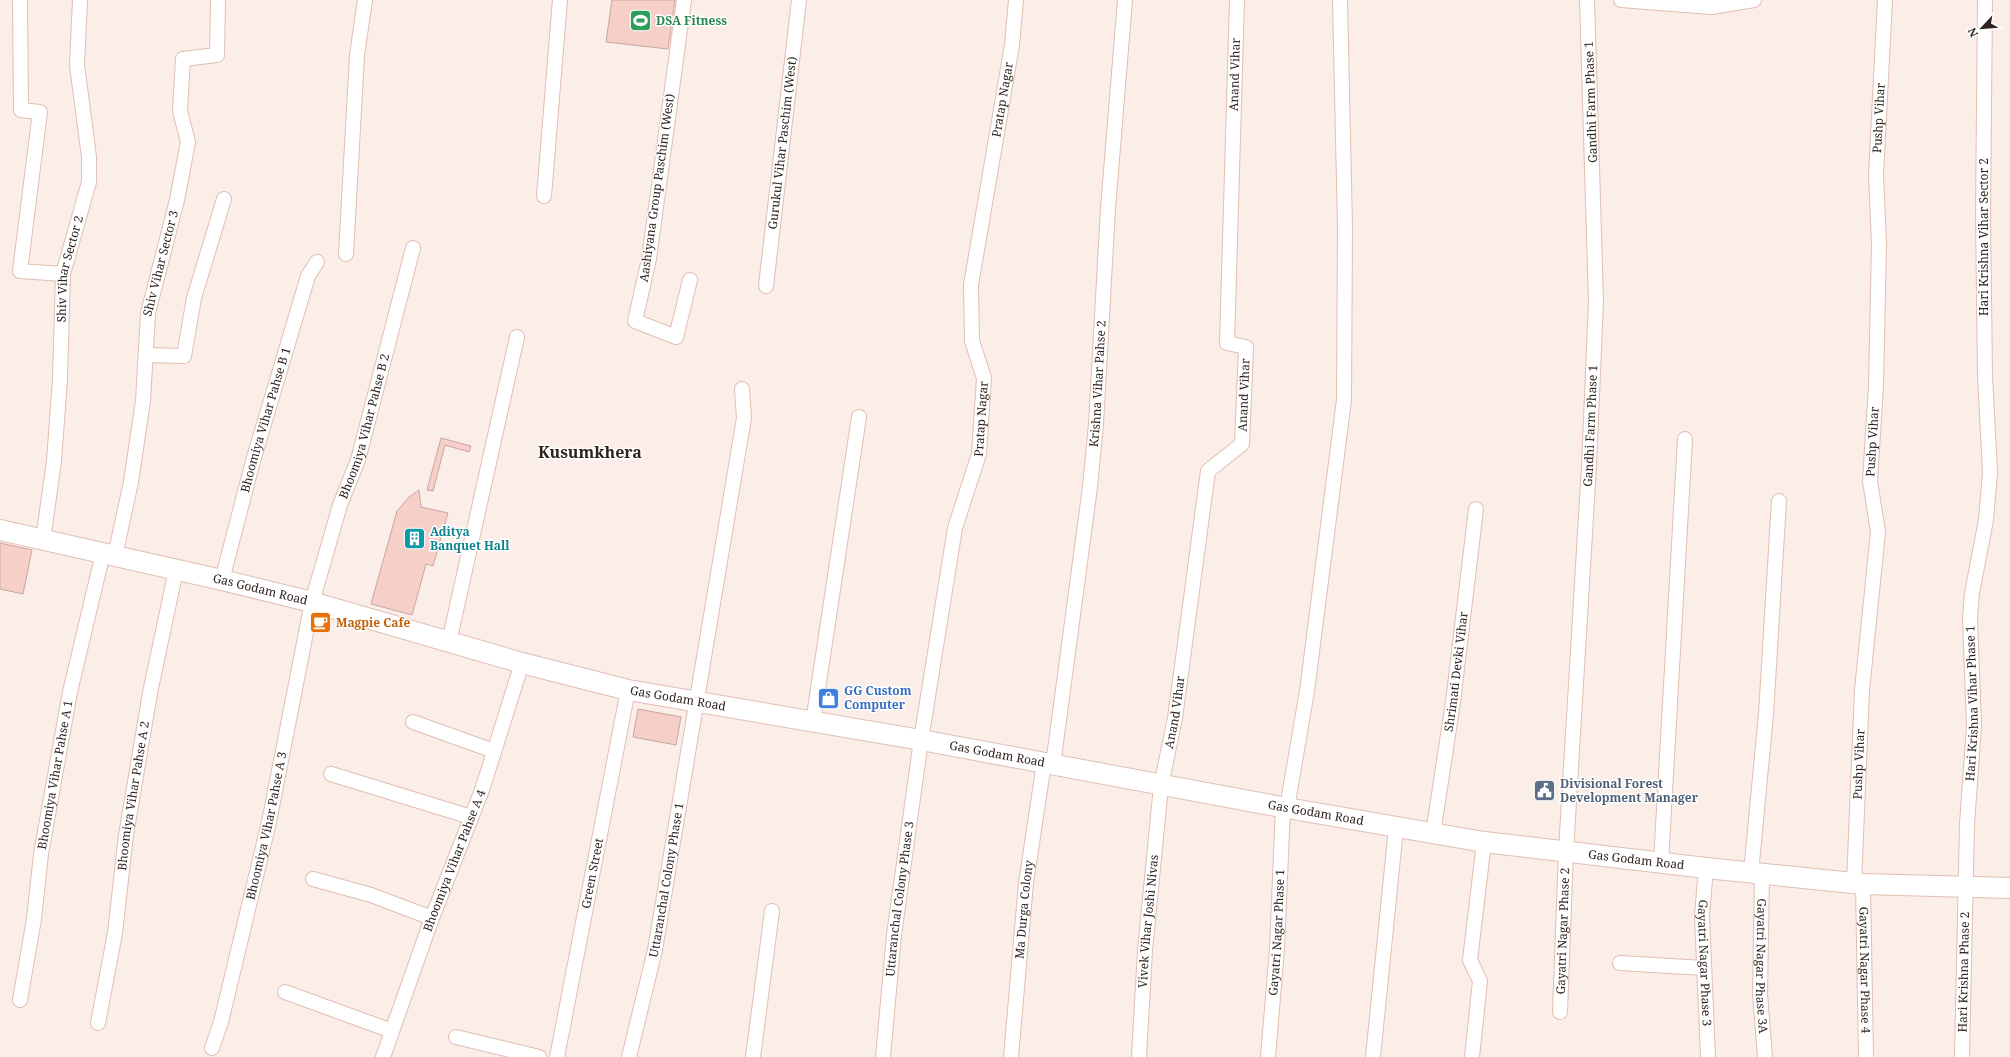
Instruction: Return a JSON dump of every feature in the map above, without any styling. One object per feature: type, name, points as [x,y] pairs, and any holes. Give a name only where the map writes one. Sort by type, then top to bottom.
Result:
[{"type":"main road","name":"Gas Godam Road","points":[[0,530],[312,602],[522,663],[628,690],[921,740],[1161,786],[1396,828],[1484,842],[1706,868],[1859,883],[2010,888]]},
{"type":"street","points":[[20,0],[21,110],[40,112],[20,271],[63,274]]},
{"type":"street","name":"Shiv Vihar Sector 2","points":[[43,540],[54,461],[60,379],[63,274],[90,182],[89,157],[77,65],[80,0]]},
{"type":"street","name":"Shiv Vihar Sector 3","points":[[109,555],[131,482],[143,401],[148,313],[177,200],[188,142],[180,111],[183,58],[217,55],[218,0]]},
{"type":"street","points":[[346,254],[357,55],[366,0]]},
{"type":"street","points":[[544,196],[560,0]]},
{"type":"street","name":"Aashiyana Group Paschim (West)","points":[[684,0],[649,259],[634,321],[676,338],[690,280]]},
{"type":"street","name":"Gurukul Vihar Paschim (West)","points":[[766,286],[799,0]]},
{"type":"street","name":"Pratap Nagar","points":[[921,740],[955,528],[979,454],[984,378],[972,341],[971,284],[1012,44],[1016,0]]},
{"type":"street","name":"Krishna Vihar Pahse 2","points":[[1049,764],[1090,487],[1096,424],[1108,208],[1125,0]]},
{"type":"street","name":"Anand Vihar","points":[[1161,786],[1175,718],[1208,471],[1242,444],[1246,347],[1227,343],[1237,0]]},
{"type":"street","name":"Gayatri Nagar Phase 1","points":[[1268,1057],[1277,949],[1285,808],[1307,691],[1344,400],[1344,189],[1340,0]]},
{"type":"street","name":"Gandhi Farm Phase 1","points":[[1566,851],[1589,466],[1596,302],[1587,0]]},
{"type":"street","points":[[1621,0],[1711,7],[1754,0]]},
{"type":"street","name":"Pushp Vihar","points":[[1859,883],[1862,690],[1878,532],[1870,481],[1876,385],[1879,260],[1876,175],[1885,0]]},
{"type":"street","name":"Hari Krishna Vihar Sector 2","points":[[1985,0],[1984,352],[1990,473]]},
{"type":"street","points":[[146,354],[184,356],[194,298],[224,199]]},
{"type":"street","name":"Bhoomiya Vihar Pahse B 2","points":[[312,602],[340,505],[358,460],[413,248]]},
{"type":"street","name":"Bhoomiya Vihar Pahse B 1","points":[[222,580],[253,461],[308,276],[317,262]]},
{"type":"street","points":[[449,642],[517,337]]},
{"type":"street","name":"Uttaranchal Colony Phase 1","points":[[630,1057],[655,950],[744,418],[742,389]]},
{"type":"street","points":[[813,722],[859,417]]},
{"type":"street","points":[[1661,862],[1685,439]]},
{"type":"street","name":"Hari Krishna Vihar Phase 1","points":[[1964,887],[1966,824],[1974,726],[1970,618],[1986,520],[1990,473]]},
{"type":"street","name":"Gayatri Nagar Phase 3A","points":[[1765,1057],[1760,994],[1757,873],[1779,501]]},
{"type":"street","name":"Shrimati Devki Vihar","points":[[1433,834],[1453,702],[1476,509]]},
{"type":"street","name":"Bhoomiya Vihar Pahse A 1","points":[[20,1000],[34,919],[41,854],[70,692],[109,555]]},
{"type":"street","name":"Bhoomiya Vihar Pahse A 2","points":[[98,1023],[115,933],[126,835],[150,693],[176,570]]},
{"type":"street","name":"Bhoomiya Vihar Pahse A 3","points":[[212,1048],[221,1022],[269,822],[312,602]]},
{"type":"street","name":"Bhoomiya Vihar Pahse A 4","points":[[383,1057],[432,918],[471,817],[522,663]]},
{"type":"street","name":"Green Street","points":[[557,1057],[628,690]]},
{"type":"street","points":[[413,722],[494,751]]},
{"type":"street","name":"Uttaranchal Colony Phase 3","points":[[883,1057],[894,935],[921,740]]},
{"type":"street","name":"Ma Durga Colony","points":[[1011,1057],[1016,982],[1026,883],[1049,764]]},
{"type":"street","points":[[331,774],[471,817]]},
{"type":"street","name":"Vivek Vihar Joshi Nivas","points":[[1140,1057],[1145,950],[1161,786]]},
{"type":"street","points":[[1373,1057],[1396,828]]},
{"type":"street","points":[[1472,1057],[1480,981],[1470,960],[1484,842]]},
{"type":"street","name":"Gayatri Nagar Phase 2","points":[[1560,1012],[1566,851]]},
{"type":"street","name":"Gayatri Nagar Phase 3","points":[[1706,868],[1702,915],[1708,1057]]},
{"type":"street","points":[[313,879],[371,895],[432,918]]},
{"type":"street","name":"Gayatri Nagar Phase 4","points":[[1859,883],[1866,1057]]},
{"type":"street","name":"Hari Krishna Phase 2","points":[[1962,1057],[1964,887]]},
{"type":"street","points":[[753,1057],[772,911]]},
{"type":"street","points":[[1620,963],[1704,968]]},
{"type":"street","points":[[285,992],[392,1031]]},
{"type":"street","points":[[456,1037],[538,1057]]},
{"type":"building","name":"DSA Fitness","points":[[612,0],[675,0],[668,49],[606,42]]},
{"type":"building","points":[[441,438],[471,446],[469,452],[445,445],[433,491],[427,490]]},
{"type":"building","name":"Aditya Banquet Hall","points":[[419,490],[421,507],[448,513],[433,566],[426,564],[412,615],[371,604],[397,511],[409,497]]},
{"type":"building","points":[[0,543],[32,550],[23,594],[0,589]]},
{"type":"building","points":[[638,709],[681,717],[676,745],[633,737]]},
{"type":"place","name":"DSA Fitness","points":[[640,21]]},
{"type":"place","name":"Aditya Banquet Hall","points":[[415,539]]},
{"type":"place","name":"Magpie Cafe","points":[[321,623]]},
{"type":"place","name":"GG Custom Computer","points":[[829,698]]},
{"type":"place","name":"Divisional Forest Development Manager","points":[[1544,791]]},
{"type":"district","name":"Kusumkhera","points":[[590,452]]}]
